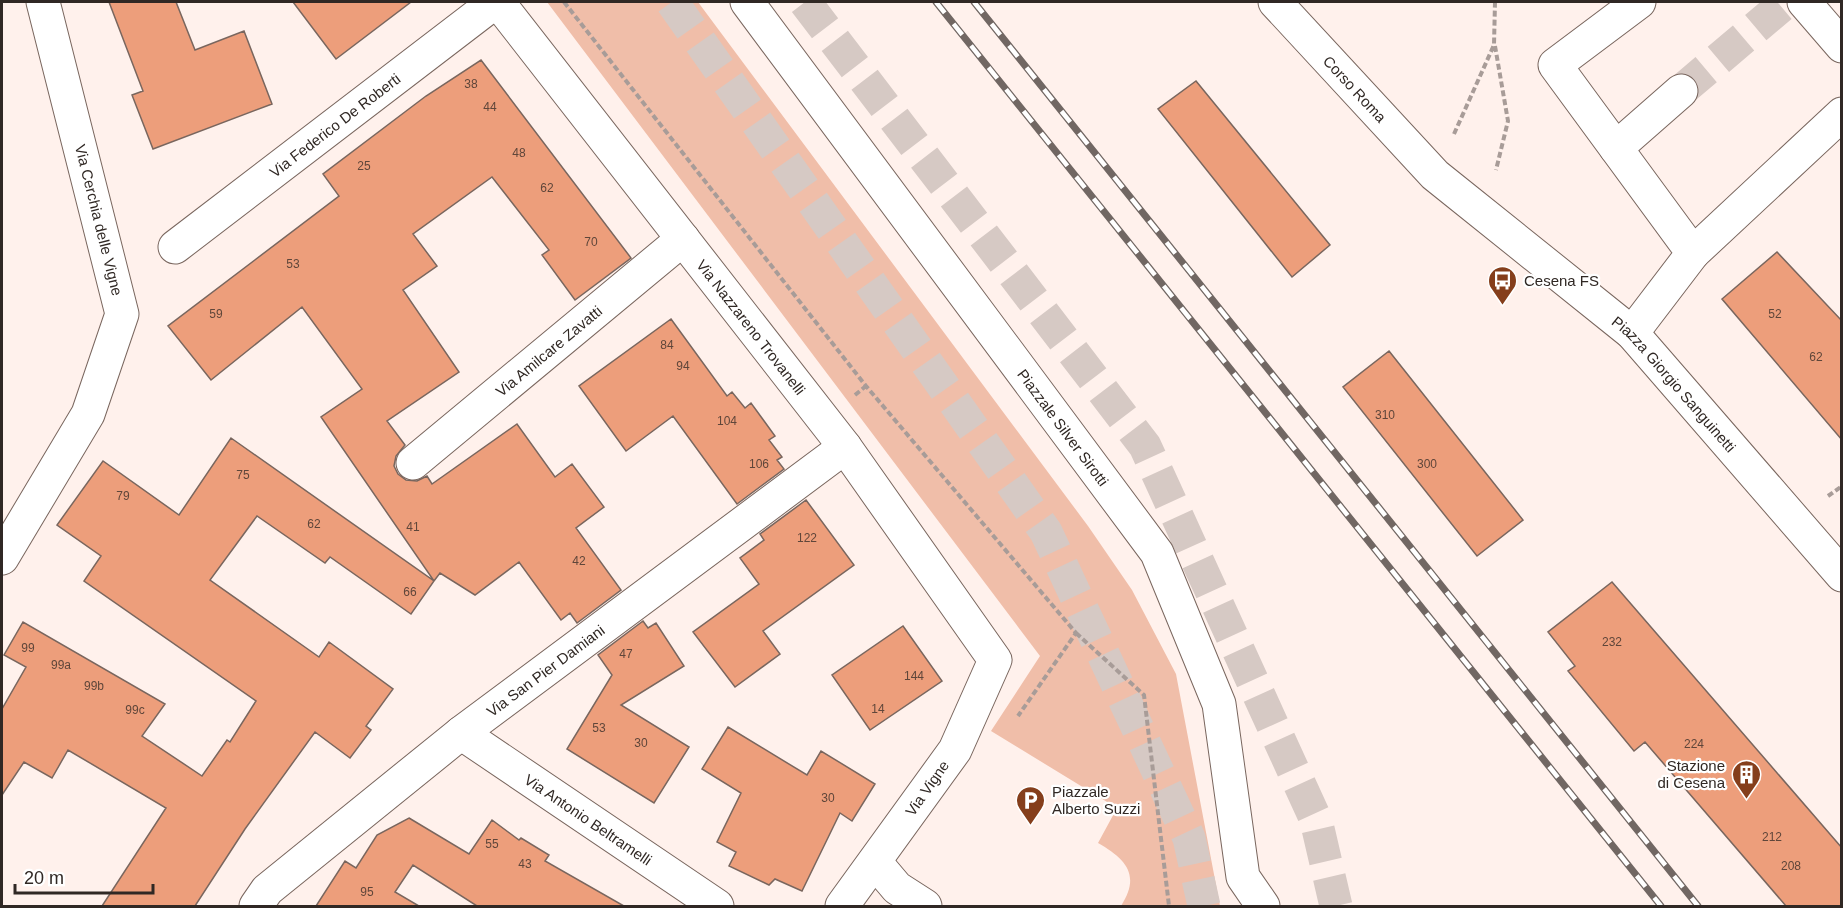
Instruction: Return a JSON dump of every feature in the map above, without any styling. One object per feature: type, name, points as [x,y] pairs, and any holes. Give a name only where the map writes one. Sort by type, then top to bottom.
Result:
[{"type":"street","name":"Via Cerchia delle Vigne","points":[[2,558],[88,414],[122,314],[43,2]]},
{"type":"street","name":"Via Nazzareno Trovanelli","points":[[496,2],[845,447],[995,660]]},
{"type":"street","name":"Via Federico De Roberti","points":[[175,247],[496,2]]},
{"type":"street","name":"Piazzale Silver Sirotti","points":[[747,2],[1157,553],[1219,704],[1243,877],[1263,906]]},
{"type":"street","name":"Corso Roma","points":[[1275,2],[1435,175]]},
{"type":"street","points":[[1639,2],[1555,65],[1693,253]]},
{"type":"street","points":[[1804,2],[1842,46]]},
{"type":"street","points":[[1616,148],[1681,91]]},
{"type":"street","points":[[1632,333],[1693,253],[1842,114]]},
{"type":"street","name":"Piazza Giorgio Sanguinetti","points":[[1435,175],[1632,333],[1842,575]]},
{"type":"street","name":"Via Amilcare Zavatti","points":[[413,463],[683,239]]},
{"type":"street","name":"Via San Pier Damiani","points":[[256,906],[267,890],[460,733],[845,447]]},
{"type":"street","name":"Via Vigne","points":[[842,906],[955,750],[995,660]]},
{"type":"street","name":"Via Antonio Beltramelli","points":[[460,733],[717,906]]},
{"type":"street","points":[[876,862],[897,888],[925,906]]},
{"type":"path","points":[[1484,215],[1508,121],[1494,45],[1496,2]]},
{"type":"path","points":[[1435,175],[1494,45]]},
{"type":"path","points":[[1076,633],[1144,695],[1169,906]]},
{"type":"shaded area","points":[[547,2],[698,2],[1088,526],[1132,590],[1176,674],[1220,906],[1121,906],[1130,885],[1128,869],[1116,855],[1098,843],[1117,808],[991,731],[1040,656]]},
{"type":"building","points":[[109,2],[176,2],[195,50],[244,31],[272,104],[153,149],[132,95],[143,91]]},
{"type":"building","points":[[293,2],[411,2],[336,59]]},
{"type":"building","points":[[481,60],[631,258],[575,300],[542,255],[549,250],[492,177],[413,234],[437,266],[403,290],[459,372],[387,421],[405,445],[396,456],[394,466],[398,474],[406,480],[417,481],[427,476],[432,484],[517,424],[555,477],[572,464],[604,507],[576,528],[621,590],[577,623],[570,613],[561,620],[519,562],[475,595],[440,573],[434,581],[321,417],[362,389],[302,307],[211,380],[168,326],[339,196],[323,174],[426,96]]},
{"type":"building","points":[[1196,81],[1330,245],[1292,277],[1158,109]]},
{"type":"building","points":[[1777,252],[1842,321],[1842,440],[1722,299]]},
{"type":"building","points":[[671,319],[727,396],[732,392],[745,408],[751,403],[775,436],[769,440],[782,457],[777,460],[784,469],[737,504],[673,416],[626,451],[579,386]]},
{"type":"building","points":[[1389,351],[1523,520],[1477,556],[1343,387]]},
{"type":"building","points":[[231,438],[434,581],[411,614],[330,557],[325,563],[257,516],[210,580],[319,657],[329,642],[393,689],[366,726],[371,730],[350,758],[315,732],[245,829],[195,906],[102,906],[166,808],[68,750],[52,778],[24,762],[2,795],[2,709],[26,667],[4,655],[23,622],[165,704],[142,736],[202,776],[227,740],[230,742],[256,701],[84,581],[101,556],[57,525],[103,461],[179,515]]},
{"type":"building","points":[[806,500],[854,565],[763,631],[780,654],[735,687],[693,632],[759,584],[740,558],[764,540],[760,534]]},
{"type":"building","points":[[1612,582],[1842,848],[1842,906],[1786,906],[1645,742],[1634,751],[1568,671],[1575,666],[1548,632]]},
{"type":"building","points":[[643,621],[648,628],[656,623],[684,666],[621,705],[689,747],[654,803],[567,749],[612,675],[598,655]]},
{"type":"building","points":[[903,626],[942,681],[870,730],[832,675]]},
{"type":"building","points":[[728,727],[807,775],[821,751],[875,784],[852,821],[840,813],[802,891],[775,879],[769,885],[729,866],[736,852],[717,842],[741,793],[702,769]]},
{"type":"building","points":[[409,818],[469,854],[492,820],[519,840],[521,838],[549,855],[545,861],[624,906],[477,906],[413,865],[395,892],[419,906],[316,906],[345,861],[356,868],[377,835]]},
{"type":"tunnel","points":[[672,2],[1046,532],[1189,838],[1204,906]]},
{"type":"tunnel","points":[[805,2],[1145,446],[1316,820],[1336,906]]},
{"type":"tunnel","points":[[1681,91],[1786,2]]},
{"type":"railway","points":[[936,2],[1661,906]]},
{"type":"railway","points":[[974,2],[1698,906]]},
{"type":"place","name":"Cesena FS","points":[[1503,306]]},
{"type":"place","name":"Stazione di Cesena","points":[[1746,800]]},
{"type":"place","name":"Piazzale Alberto Suzzi","points":[[1031,826]]}]
